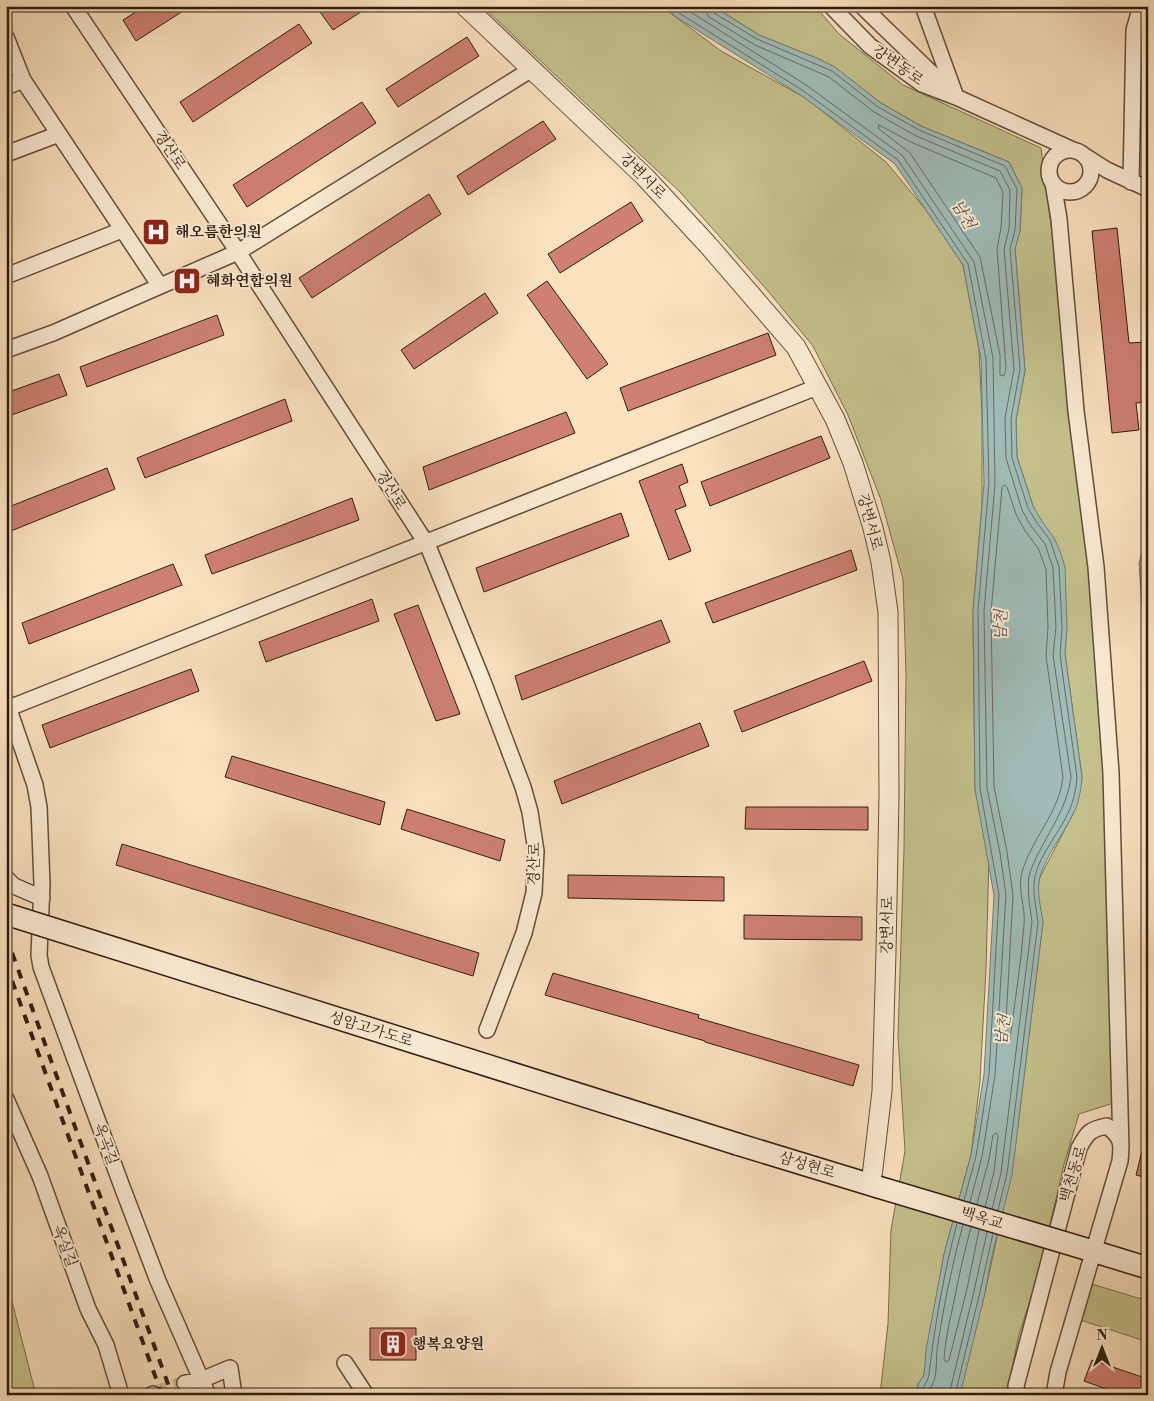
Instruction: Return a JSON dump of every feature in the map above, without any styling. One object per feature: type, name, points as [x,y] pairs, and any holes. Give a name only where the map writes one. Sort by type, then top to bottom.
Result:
[{"type":"main road","name":"성암고가도로","points":[[6,914],[736,1144]]},
{"type":"main road","name":"삼성현로","points":[[736,1144],[875,1186]]},
{"type":"main road","name":"백옥교","points":[[875,1186],[1090,1250]]},
{"type":"main road","points":[[1090,1250],[1148,1268]]},
{"type":"street","name":"경산로","points":[[73,6],[238,252],[424,543],[428,546],[523,787],[534,832],[536,868],[534,893],[524,933],[487,1030]]},
{"type":"street","name":"강변서로","points":[[465,6],[645,177],[708,245],[796,347],[835,419],[859,482],[877,545],[888,612],[889,787],[886,972],[882,1091],[875,1186]]},
{"type":"street","name":"강변동로","points":[[831,6],[870,46],[922,84],[956,97],[1079,153],[1148,190]]},
{"type":"street","points":[[862,6],[956,97]]},
{"type":"street","points":[[924,6],[956,97]]},
{"type":"street","points":[[1059,219],[1070,198],[1082,188],[1095,182],[1125,179],[1134,30],[1141,6]]},
{"type":"street","points":[[6,37],[23,80],[160,286]]},
{"type":"street","points":[[6,350],[53,333],[238,252],[532,69]]},
{"type":"street","points":[[6,87],[23,80]]},
{"type":"street","name":"강변동로","points":[[1032,133],[1044,148],[1051,163],[1050,177],[1053,183],[1059,219],[1076,411],[1096,568],[1110,764],[1122,1148]]},
{"type":"street","points":[[6,154],[59,134]]},
{"type":"street","points":[[1051,163],[1059,153],[1079,153],[1089,161],[1091,175],[1082,188],[1064,191],[1053,183]]},
{"type":"street","points":[[6,276],[122,230]]},
{"type":"street","points":[[7,704],[424,543],[817,387]]},
{"type":"street","name":"옥곡길","points":[[7,704],[35,785],[39,807],[42,891],[39,954],[41,967],[127,1202],[158,1281],[208,1395]]},
{"type":"street","points":[[6,878],[14,886],[42,891]]},
{"type":"street","name":"옥실길","points":[[6,1099],[40,1176],[88,1309],[106,1345],[121,1395]]},
{"type":"street","name":"백천동로","points":[[1017,1395],[1016,1386],[1079,1148],[1085,1136],[1093,1128],[1107,1126],[1118,1135],[1122,1148]]},
{"type":"street","points":[[1054,1395],[1058,1372],[1090,1250],[1120,1161],[1122,1148]]},
{"type":"street","points":[[346,1363],[366,1395]]},
{"type":"street","points":[[185,1383],[201,1380],[230,1368],[234,1395]]},
{"type":"shaded area","points":[[482,6],[661,6],[721,51],[807,99],[886,162],[926,210],[963,265],[979,349],[982,415],[982,505],[973,611],[975,789],[989,855],[986,969],[980,1081],[971,1155],[944,1254],[924,1376],[918,1384],[917,1395],[880,1395],[888,1324],[891,1230],[905,1151],[898,1036],[904,849],[906,673],[903,579],[881,500],[848,415],[813,346],[768,291],[680,192]]},
{"type":"shaded area","points":[[713,6],[815,6],[839,34],[903,85],[1041,148],[1096,567],[1120,1101],[1079,1114],[1064,1164],[1039,1272],[1019,1335],[1006,1395],[960,1395],[962,1379],[985,1293],[1014,1157],[1043,922],[1036,895],[1040,877],[1073,814],[1082,777],[1065,654],[1064,567],[1033,506],[1017,457],[1016,420],[1025,370],[1015,248],[1020,231],[1022,188],[1009,162],[921,126],[881,103],[819,59],[759,35]]},
{"type":"shaded area","points":[[1148,532],[1148,694],[1139,563]]},
{"type":"shaded area","points":[[6,1278],[36,1395],[6,1395]]},
{"type":"shaded area","points":[[1085,1282],[1148,1301],[1148,1342],[1074,1318]]},
{"type":"water","name":"남천","points":[[664,6],[713,6],[759,35],[835,67],[881,103],[921,126],[1009,162],[1022,188],[1020,231],[1015,249],[1025,370],[1016,420],[1017,457],[1033,506],[1054,538],[1065,567],[1067,628],[1065,654],[1082,777],[1075,810],[1047,860],[1039,881],[1039,899],[1043,922],[1012,1175],[960,1395],[917,1395],[918,1384],[924,1375],[926,1350],[944,1254],[971,1155],[984,1074],[994,895],[975,789],[973,611],[984,483],[981,359],[963,265],[895,164],[799,94],[676,17]]},
{"type":"building","points":[[145,6],[191,6],[136,41],[123,20]]},
{"type":"building","points":[[329,6],[370,6],[333,30],[320,12]]},
{"type":"building","points":[[299,24],[312,43],[193,122],[180,102]]},
{"type":"building","points":[[467,37],[479,56],[398,107],[386,89]]},
{"type":"building","points":[[362,102],[376,123],[247,207],[233,185]]},
{"type":"building","points":[[543,121],[556,139],[468,195],[457,176]]},
{"type":"building","points":[[429,194],[441,214],[312,298],[299,278]]},
{"type":"building","points":[[631,202],[643,221],[560,273],[548,254]]},
{"type":"building","points":[[1117,228],[1129,343],[1148,342],[1148,402],[1136,403],[1139,430],[1112,433],[1092,231]]},
{"type":"building","points":[[547,281],[608,364],[587,379],[527,295]]},
{"type":"building","points":[[485,293],[498,313],[414,369],[401,350]]},
{"type":"building","points":[[217,315],[224,335],[87,387],[80,367]]},
{"type":"building","points":[[768,333],[776,355],[628,411],[620,388]]},
{"type":"building","points":[[59,374],[67,395],[6,417],[6,393]]},
{"type":"building","points":[[285,399],[292,421],[145,478],[137,458]]},
{"type":"building","points":[[566,412],[575,433],[429,490],[423,467]]},
{"type":"building","points":[[821,436],[830,458],[710,506],[701,482]]},
{"type":"building","points":[[682,464],[688,482],[679,486],[686,506],[675,510],[691,551],[669,560],[639,481]]},
{"type":"building","points":[[107,468],[115,489],[6,533],[6,508]]},
{"type":"building","points":[[352,498],[359,520],[212,574],[205,555]]},
{"type":"building","points":[[621,513],[629,536],[484,592],[476,568]]},
{"type":"building","points":[[851,550],[857,570],[713,623],[705,603]]},
{"type":"building","points":[[173,564],[182,585],[29,644],[22,623]]},
{"type":"building","points":[[372,599],[379,621],[266,662],[259,642]]},
{"type":"building","points":[[418,605],[460,714],[436,721],[394,614]]},
{"type":"building","points":[[661,620],[670,642],[522,700],[515,676]]},
{"type":"building","points":[[864,661],[872,681],[742,732],[734,711]]},
{"type":"building","points":[[191,669],[199,691],[50,748],[42,725]]},
{"type":"building","points":[[700,723],[709,746],[562,804],[554,781]]},
{"type":"building","points":[[232,756],[385,802],[380,825],[225,777]]},
{"type":"building","points":[[746,807],[868,807],[868,830],[745,829]]},
{"type":"building","points":[[407,809],[505,840],[500,861],[401,829]]},
{"type":"building","points":[[122,844],[479,953],[473,976],[116,865]]},
{"type":"building","points":[[568,875],[724,877],[724,901],[568,898]]},
{"type":"building","points":[[744,915],[862,917],[862,940],[744,939]]},
{"type":"building","points":[[553,973],[699,1015],[698,1018],[859,1065],[853,1086],[545,995]]},
{"type":"building","points":[[1144,1143],[1148,1144],[1148,1178],[1136,1175]]},
{"type":"building","name":"행복요양원","points":[[370,1328],[416,1328],[416,1360],[370,1360]]},
{"type":"building","points":[[1092,1360],[1148,1379],[1148,1395],[1123,1395],[1084,1381]]},
{"type":"tunnel","points":[[153,1394],[185,1383]]},
{"type":"railway","points":[[6,936],[172,1395]]},
{"type":"railway","points":[[6,964],[162,1395]]},
{"type":"place","name":"해오름한의원","points":[[156,232]]},
{"type":"place","name":"혜화연합의원","points":[[187,281]]},
{"type":"place","name":"행복요양원","points":[[393,1344]]}]
